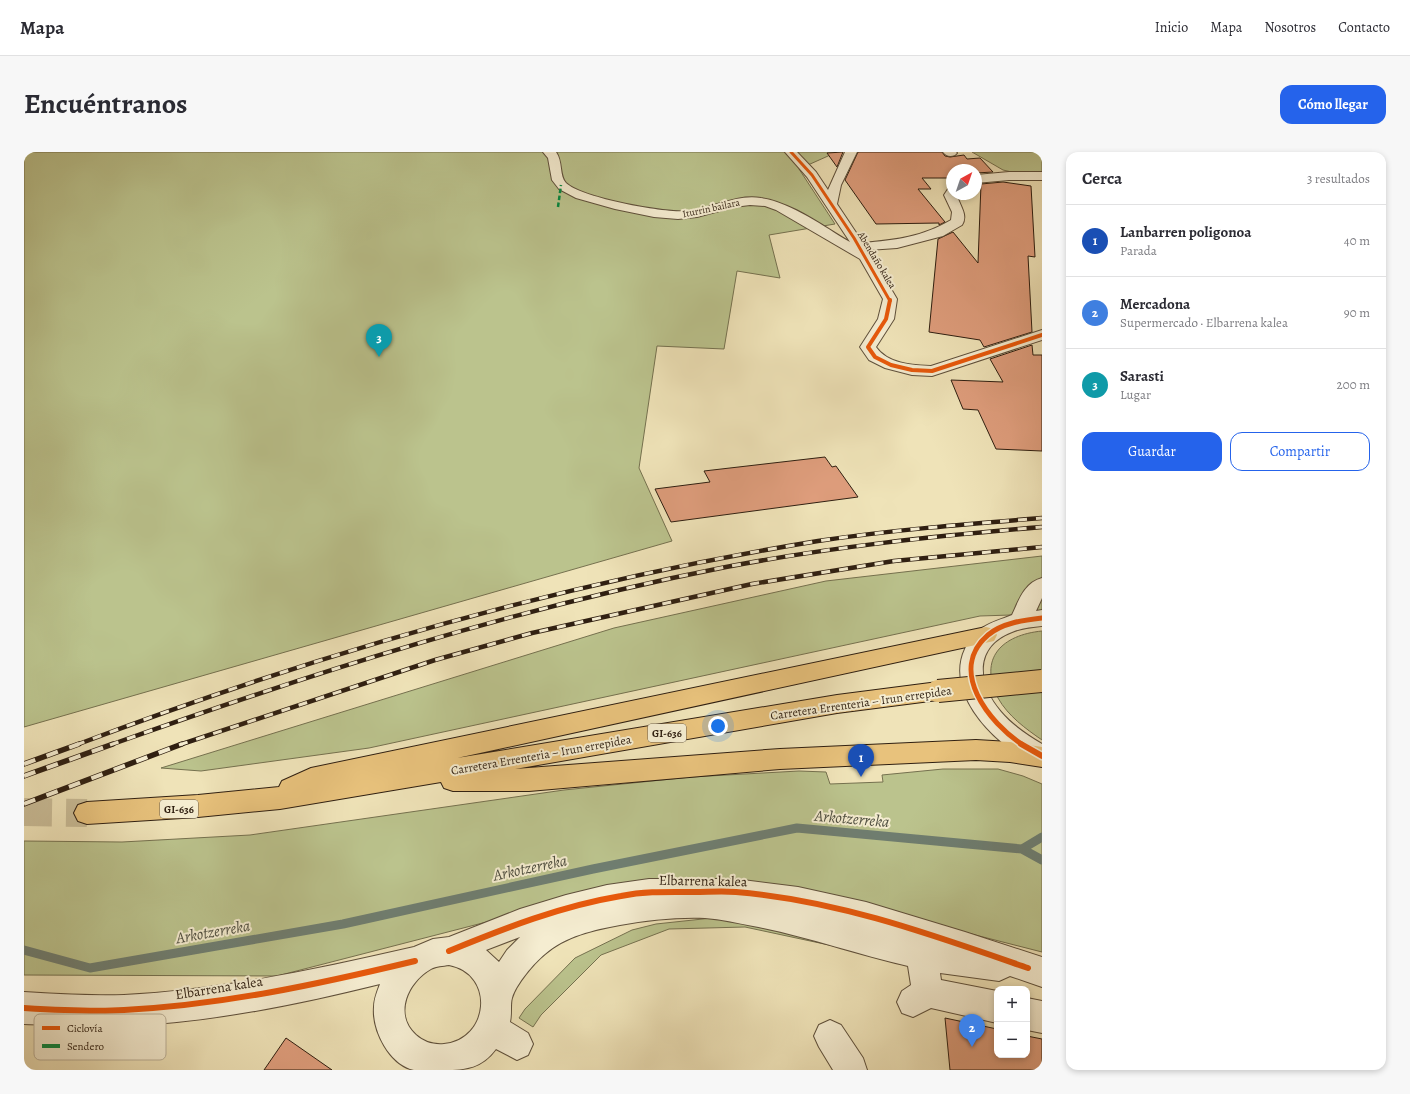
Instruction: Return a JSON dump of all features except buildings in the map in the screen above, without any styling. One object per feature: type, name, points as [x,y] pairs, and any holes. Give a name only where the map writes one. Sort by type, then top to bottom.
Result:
[{"type":"main road","points":[[271,800],[311,779],[986,635]]},
{"type":"main road","name":"Carretera Errenteria – Irun errepidea","points":[[87,813],[176,809],[271,800],[837,704],[938,691],[1042,681]]},
{"type":"main road","points":[[396,779],[529,780],[780,759],[976,750],[1010,752],[1042,757]]},
{"type":"street","name":"Iturrin bailara","points":[[549,152],[556,160],[555,174],[561,185],[574,192],[594,199],[670,215],[688,215],[743,201],[760,201],[779,206],[862,252]]},
{"type":"street","name":"Abendaño kalea","points":[[791,152],[812,175],[862,252],[890,299],[890,310],[886,320],[868,347],[875,357],[891,365],[912,370],[932,371],[1042,335]]},
{"type":"street","points":[[831,204],[835,185],[851,152]]},
{"type":"street","points":[[982,178],[1009,176],[1042,176]]},
{"type":"street","name":"Abendaño kalea","points":[[862,252],[938,233],[957,222],[958,212],[952,200]]},
{"type":"street","points":[[1042,585],[1031,596],[1032,619],[1002,625],[986,635],[975,650],[971,669],[973,682],[978,697],[987,712],[1016,740],[1042,757]]},
{"type":"street","name":"Elbarrena kalea","points":[[24,1008],[103,1012],[152,1010],[203,1004],[331,982],[415,961],[431,953],[448,951],[520,923],[566,908],[607,898],[649,892],[735,892],[798,900],[866,916],[965,946],[1035,970]]},
{"type":"street","name":"Elbarrena kalea","points":[[798,900],[821,914],[877,934],[922,955]]},
{"type":"street","name":"Elbarrena kalea","points":[[498,993],[508,973],[522,954],[546,934],[595,917],[630,910],[666,906],[701,905],[778,916],[922,955],[970,964],[1035,970]]},
{"type":"street","name":"Elbarrena kalea","points":[[415,961],[402,974],[392,989],[389,1007],[391,1024],[399,1040],[412,1052],[428,1060],[447,1060],[452,1064],[480,1044],[504,1036],[498,1011],[498,993],[491,977],[481,964],[466,955],[448,951]]},
{"type":"street","points":[[922,955],[920,997],[994,1007]]},
{"type":"street","points":[[1030,1015],[1042,1017]]},
{"type":"street","points":[[830,1036],[851,1070]]},
{"type":"green space","points":[[24,152],[837,152],[799,169],[835,224],[769,235],[780,278],[737,271],[724,349],[657,346],[639,468],[672,541],[24,727]]},
{"type":"green space","points":[[972,152],[1042,152],[1042,179],[1003,170]]},
{"type":"green space","points":[[1042,556],[1042,614],[980,616],[369,748],[201,771],[161,768],[614,628],[826,581]]},
{"type":"green space","points":[[1042,631],[1042,740],[1018,722],[1002,705],[993,684],[991,671],[993,660],[1005,643],[1028,633]]},
{"type":"green space","points":[[943,769],[998,769],[1023,776],[1042,784],[1042,952],[881,911],[630,885],[277,976],[24,975],[24,841],[122,842],[250,835],[564,790],[691,777],[799,771],[826,772],[830,784],[883,782],[882,775]]},
{"type":"green space","points":[[712,918],[749,921],[843,948],[745,927],[669,929],[601,955],[541,1015],[533,1027],[519,1018],[525,1009],[575,958],[632,930],[656,924]]},
{"type":"waterway","name":"Arkotzerreka","points":[[24,950],[90,968],[343,924],[593,869],[797,828],[1022,849]]},
{"type":"waterway","name":"Arkotzerreka","points":[[1022,849],[1042,837]]},
{"type":"waterway","points":[[1022,849],[1042,860]]},
{"type":"tunnel","points":[[24,812],[87,813]]},
{"type":"railway","points":[[76,745],[258,680],[350,651],[442,624],[629,577],[818,541],[902,530],[1042,518]]},
{"type":"railway","points":[[110,745],[186,718],[415,644],[492,622],[648,583],[765,560],[844,548],[923,538],[1042,527]]},
{"type":"railway","points":[[182,744],[435,660],[532,633],[752,584],[894,561],[1042,547]]},
{"type":"railway","points":[[24,764],[79,744]]},
{"type":"railway","points":[[24,776],[113,744]]},
{"type":"railway","points":[[24,804],[182,744]]},
{"type":"marked path","points":[[558,207],[561,185]]},
{"type":"cycle path","points":[[791,152],[812,175],[854,238],[890,299],[890,306],[886,319],[868,347],[875,357],[891,365],[912,370],[932,371],[1042,335]]},
{"type":"cycle path","points":[[1042,618],[1021,621],[1003,626],[988,635],[978,646],[972,659],[971,675],[976,692],[987,712],[993,719],[1012,737],[1042,756]]},
{"type":"cycle path","points":[[449,951],[522,922],[596,900],[654,891],[731,892],[773,896],[848,911],[957,943],[1028,968]]},
{"type":"cycle path","points":[[24,1008],[74,1011],[172,1007],[221,1001],[318,984],[415,961]]},
{"type":"place","name":"Sarasti","points":[[379,357]]},
{"type":"place","name":"Lanbarren poligonoa","points":[[861,777]]},
{"type":"place","name":"Mercadona","points":[[972,1047]]}]
